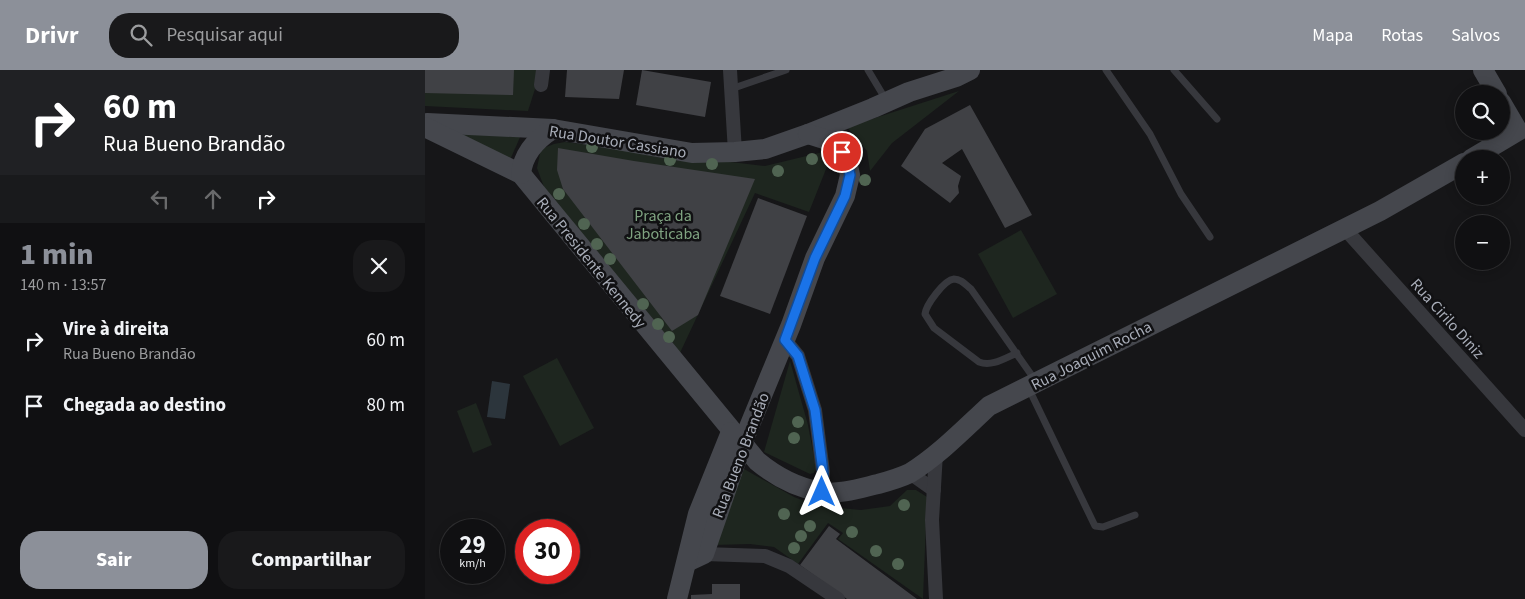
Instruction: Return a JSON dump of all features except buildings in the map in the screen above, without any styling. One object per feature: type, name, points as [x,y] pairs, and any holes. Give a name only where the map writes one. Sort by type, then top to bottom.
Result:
[{"type":"main road","name":"Rua Doutor Cassiano","points":[[425,125],[553,129],[692,153],[735,152],[765,148],[808,134],[909,92],[970,70]]},
{"type":"main road","points":[[1483,70],[1492,85]]},
{"type":"main road","points":[[1488,150],[1523,132],[1510,114]]},
{"type":"main road","name":"Rua Presidente Kennedy","points":[[425,125],[521,174],[737,438]]},
{"type":"main road","points":[[521,174],[523,163],[535,142],[553,129]]},
{"type":"main road","name":"Rua Bueno Brandão","points":[[677,599],[695,558],[698,514],[785,340],[815,258],[845,196],[850,175],[842,152],[827,140],[808,134]]},
{"type":"main road","name":"Rua Joaquim Rocha","points":[[737,438],[757,461],[772,473],[787,481],[822,492],[855,490],[895,479],[910,473],[936,453],[989,406],[1380,211],[1455,168]]},
{"type":"street","points":[[541,85],[543,70]]},
{"type":"street","points":[[730,70],[735,152]]},
{"type":"street","name":"Rua Cirilo Diniz","points":[[1345,228],[1525,430]]},
{"type":"street","points":[[785,340],[798,356],[815,410],[823,472],[822,492]]},
{"type":"street","points":[[936,453],[932,520],[936,599]]},
{"type":"street","points":[[910,473],[934,490]]},
{"type":"street","points":[[695,558],[765,556],[789,566],[838,599]]},
{"type":"lane","points":[[731,89],[786,70]]},
{"type":"lane","points":[[868,70],[887,102]]},
{"type":"lane","points":[[1106,70],[1150,134],[1181,194],[1210,237]]},
{"type":"lane","points":[[1174,70],[1217,119]]},
{"type":"lane","points":[[1017,353],[993,364],[979,362],[934,328],[925,314],[926,307],[947,282],[954,279],[962,281],[971,289],[1017,353],[1095,526],[1103,527],[1135,515]]},
{"type":"green space","points":[[425,70],[541,70],[528,111],[425,106]]},
{"type":"green space","points":[[959,91],[892,143],[870,171],[867,151],[847,127]]},
{"type":"green space","points":[[446,130],[521,135],[510,160]]},
{"type":"green space","name":"Praça da Jaboticaba","points":[[565,142],[765,166],[823,152],[827,156],[828,164],[809,212],[755,193],[679,355],[544,187],[537,168],[541,149]]},
{"type":"green space","points":[[1021,230],[1057,294],[1013,318],[978,254]]},
{"type":"green space","points":[[557,358],[594,428],[560,446],[523,376]]},
{"type":"green space","points":[[790,361],[808,425],[816,468],[814,473],[810,474],[764,452]]},
{"type":"green space","points":[[476,403],[492,445],[473,453],[457,411]]},
{"type":"green space","points":[[744,469],[794,497],[818,506],[861,510],[890,506],[907,490],[916,490],[927,497],[923,599],[838,539],[843,533],[828,523],[798,564],[774,547],[750,544],[713,545]]},
{"type":"shaded area","points":[[492,381],[510,384],[505,419],[487,417]]},
{"type":"route","points":[[822,492],[823,472],[815,410],[798,356],[785,340],[815,258],[845,196],[850,175],[842,152]]}]
